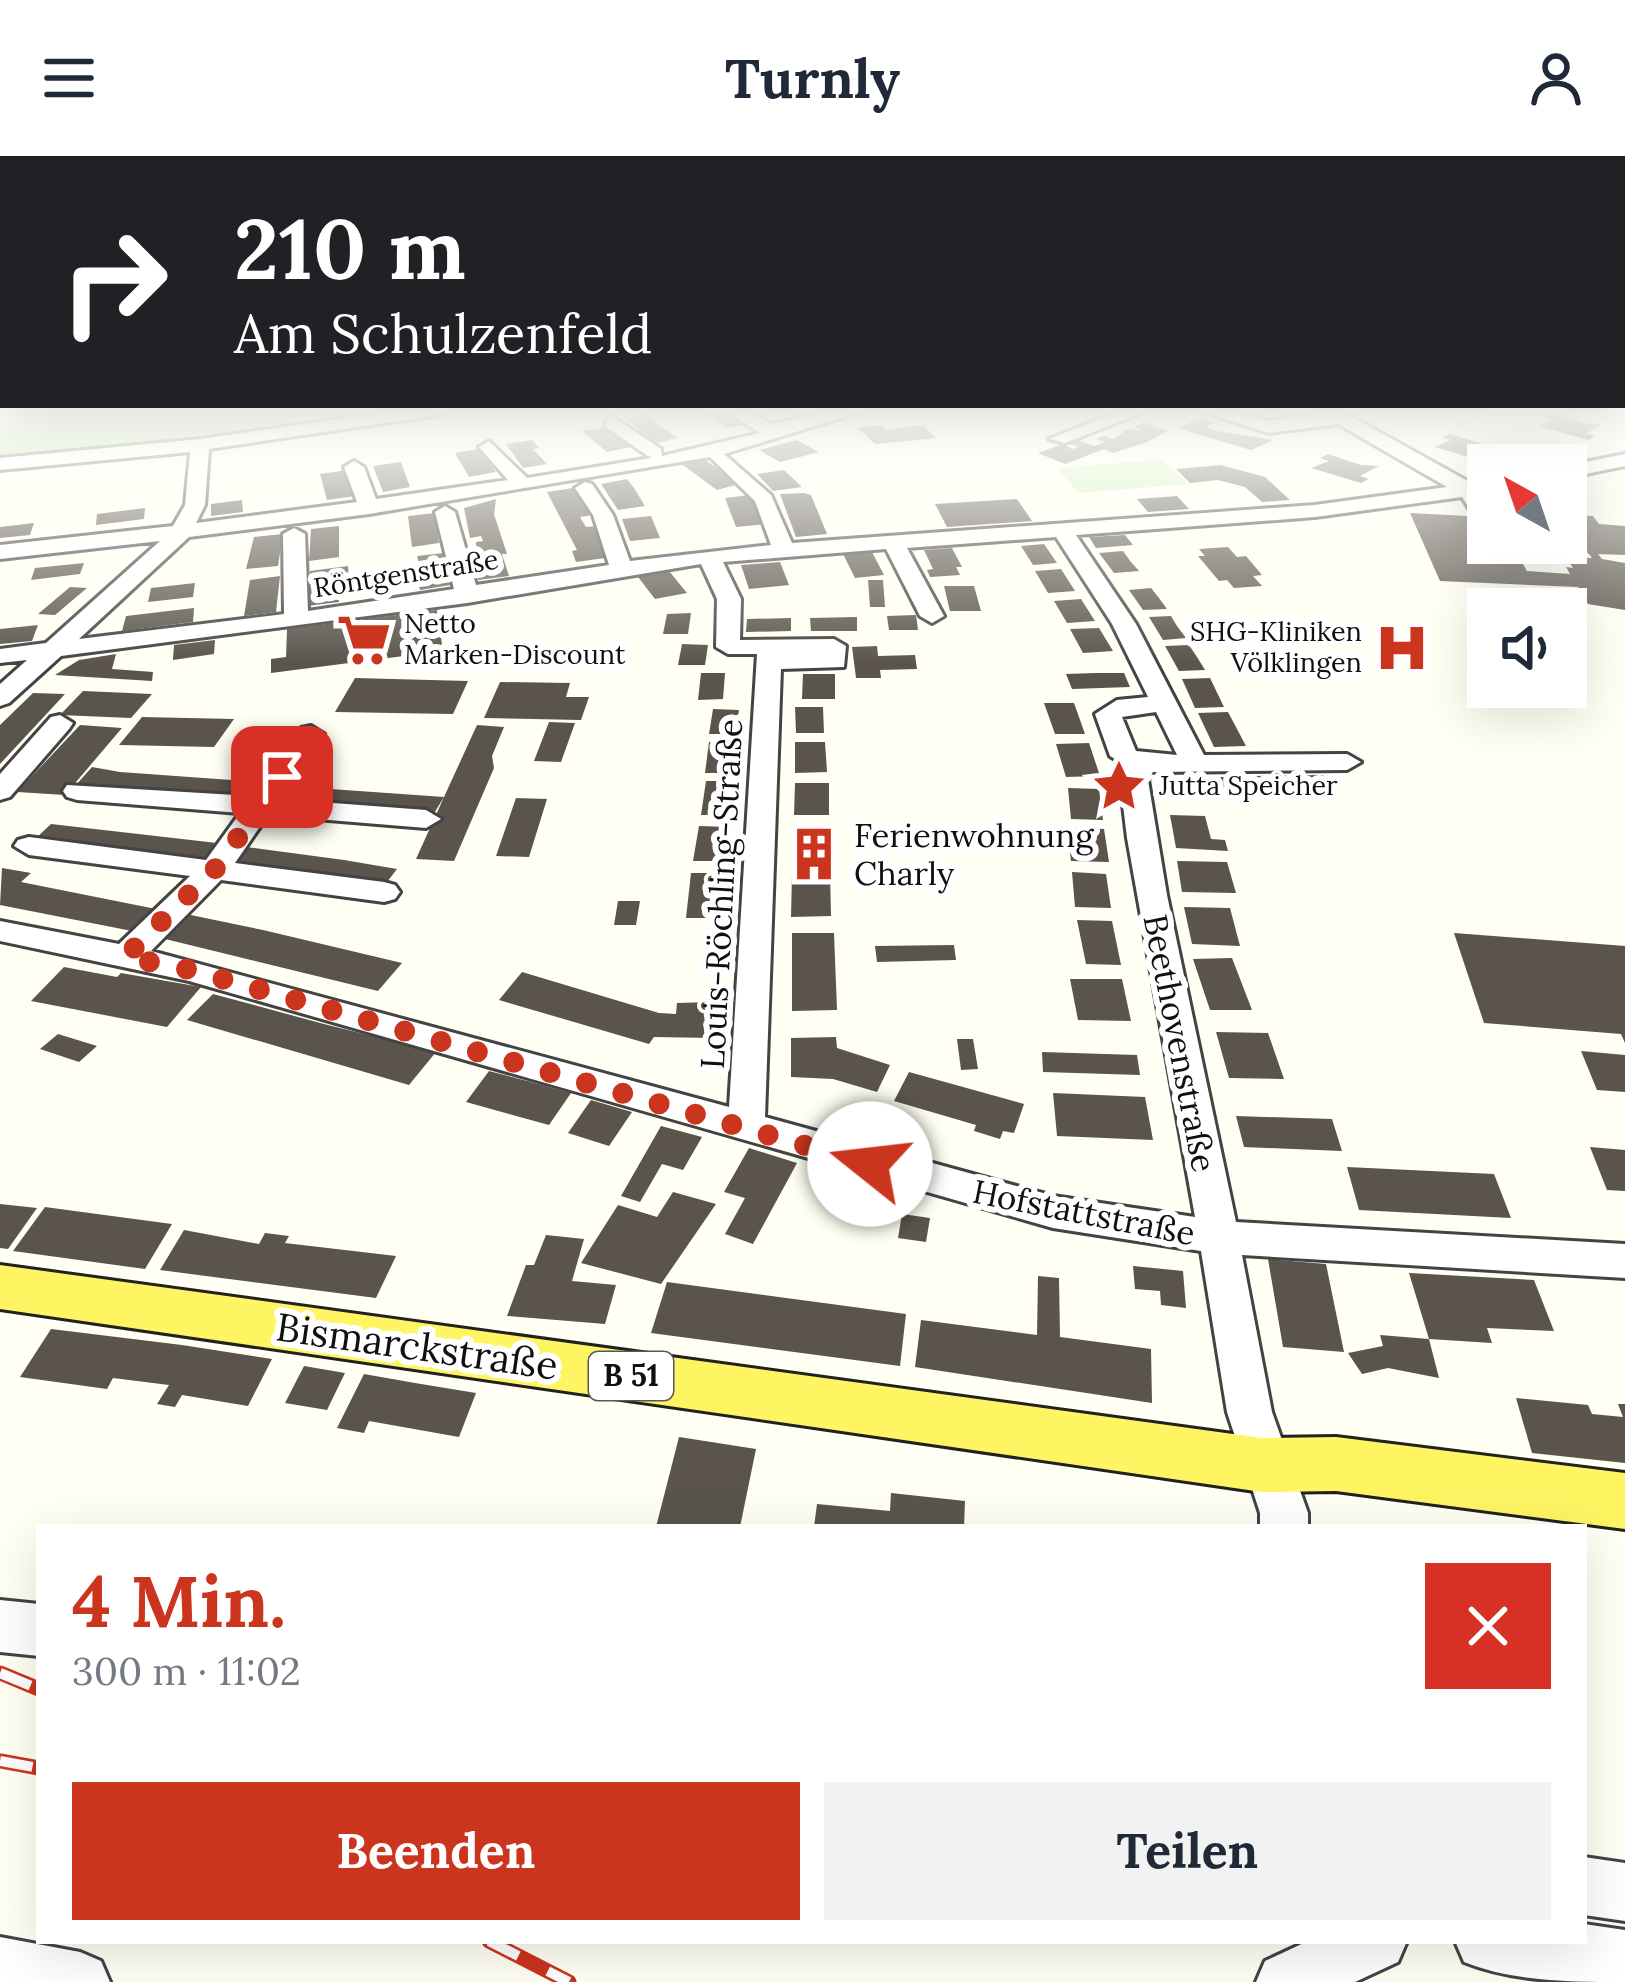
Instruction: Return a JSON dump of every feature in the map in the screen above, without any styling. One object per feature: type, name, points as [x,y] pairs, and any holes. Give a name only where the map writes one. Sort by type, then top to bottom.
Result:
[{"type":"main road","name":"Bismarckstraße","points":[[0,1287],[1262,1465],[1336,1464],[1625,1502]]},
{"type":"main road","name":"Bismarckstraße","points":[[1262,1465],[1339,1496],[1625,1528]]},
{"type":"street","points":[[0,698],[180,534],[196,495]]},
{"type":"street","points":[[364,495],[369,508]]},
{"type":"street","points":[[0,552],[180,534],[450,495]]},
{"type":"street","points":[[590,495],[603,514],[622,569]]},
{"type":"street","points":[[760,495],[783,549]]},
{"type":"street","name":"Röntgenstraße","points":[[0,656],[467,596],[709,556],[1414,506],[1452,495]]},
{"type":"street","points":[[445,512],[467,596]]},
{"type":"street","points":[[1062,530],[1124,624],[1194,763]]},
{"type":"street","points":[[294,534],[296,620]]},
{"type":"street","points":[[892,541],[932,616]]},
{"type":"street","name":"Louis-Röchling-Straße","points":[[709,556],[729,599],[728,647],[769,654],[746,1129]]},
{"type":"street","points":[[1167,704],[1126,706],[1108,714],[1124,756],[1144,764],[1347,762]]},
{"type":"street","points":[[0,791],[60,723]]},
{"type":"street","points":[[125,957],[216,868],[306,741]]},
{"type":"street","name":"Beethovenstraße","points":[[1144,764],[1134,780],[1143,857],[1219,1237],[1247,1417],[1284,1524]]},
{"type":"street","points":[[77,791],[426,819]]},
{"type":"street","points":[[28,846],[384,892]]},
{"type":"street","name":"Hofstattstraße","points":[[0,931],[191,970],[1053,1212],[1219,1237],[1625,1261]]},
{"type":"street","points":[[0,1626],[36,1630]]},
{"type":"street","points":[[1587,1886],[1625,1892]]},
{"type":"street","points":[[1288,1980],[1370,1944]]},
{"type":"street","points":[[1507,1944],[1625,1960]]},
{"type":"street","points":[[0,1967],[80,1982]]},
{"type":"building","points":[[549,495],[578,495],[593,515],[580,517],[586,527],[596,526],[605,558],[576,562],[572,551],[577,550]]},
{"type":"building","points":[[608,495],[638,495],[645,506],[618,510]]},
{"type":"building","points":[[749,495],[767,524],[736,527],[725,498]]},
{"type":"building","points":[[780,495],[811,495],[827,534],[796,537]]},
{"type":"building","points":[[1254,495],[1285,495],[1290,500],[1262,502]]},
{"type":"building","points":[[1177,496],[1189,509],[1148,512],[1137,499]]},
{"type":"building","points":[[496,499],[494,514],[509,576],[478,580],[471,559],[476,558],[476,542],[483,541],[481,536],[470,538],[464,508]]},
{"type":"building","points":[[1017,499],[1032,521],[947,527],[935,504]]},
{"type":"building","points":[[242,500],[243,512],[211,516],[211,504]]},
{"type":"building","points":[[145,508],[144,519],[96,525],[97,514]]},
{"type":"building","points":[[435,513],[439,543],[412,547],[408,516]]},
{"type":"building","points":[[1410,513],[1467,516],[1467,564],[1523,564],[1527,571],[1570,574],[1566,567],[1587,564],[1587,558],[1592,558],[1587,553],[1587,516],[1599,524],[1625,526],[1625,555],[1598,554],[1625,563],[1625,610],[1588,604],[1587,588],[1440,581]]},
{"type":"building","points":[[651,516],[660,538],[630,541],[622,519]]},
{"type":"building","points":[[34,523],[30,535],[0,538],[0,527]]},
{"type":"building","points":[[339,526],[339,557],[309,561],[311,529]]},
{"type":"building","points":[[283,534],[278,566],[246,569],[254,537]]},
{"type":"building","points":[[1125,535],[1133,545],[1096,548],[1089,537]]},
{"type":"building","points":[[1044,544],[1057,563],[1033,565],[1021,546]]},
{"type":"building","points":[[1228,547],[1237,557],[1246,556],[1262,575],[1253,576],[1262,586],[1234,588],[1227,580],[1219,581],[1198,556],[1205,556],[1199,549]]},
{"type":"building","points":[[952,548],[962,567],[956,567],[960,575],[930,577],[927,570],[933,569],[924,550]]},
{"type":"building","points":[[1123,551],[1139,571],[1114,573],[1099,553]]},
{"type":"building","points":[[872,552],[884,575],[855,578],[843,554]]},
{"type":"building","points":[[444,553],[450,585],[420,590],[417,578],[423,577],[417,556]]},
{"type":"building","points":[[780,562],[789,585],[749,589],[741,565]]},
{"type":"building","points":[[84,563],[80,574],[31,580],[35,568]]},
{"type":"building","points":[[348,566],[349,578],[338,580],[339,602],[307,606],[310,571]]},
{"type":"building","points":[[1061,569],[1075,591],[1048,593],[1035,571]]},
{"type":"building","points":[[669,571],[687,593],[655,599],[638,577]]},
{"type":"building","points":[[280,576],[276,612],[244,616],[250,580]]},
{"type":"building","points":[[868,580],[883,580],[885,607],[870,607]]},
{"type":"building","points":[[195,583],[193,597],[148,602],[151,588]]},
{"type":"building","points":[[944,586],[974,586],[981,611],[950,611]]},
{"type":"building","points":[[70,587],[87,588],[55,615],[38,614]]},
{"type":"building","points":[[1151,588],[1167,609],[1143,610],[1129,590]]},
{"type":"building","points":[[1081,599],[1095,621],[1067,623],[1054,601]]},
{"type":"building","points":[[194,608],[193,622],[122,631],[126,616]]},
{"type":"building","name":"Netto Marken-Discount","points":[[437,610],[443,651],[271,673],[271,659],[286,657],[287,629]]},
{"type":"building","points":[[691,613],[688,634],[663,634],[667,614]]},
{"type":"building","points":[[916,615],[918,630],[889,630],[887,616]]},
{"type":"building","points":[[1171,616],[1186,638],[1163,640],[1149,617]]},
{"type":"building","points":[[857,617],[857,631],[811,631],[810,618]]},
{"type":"building","points":[[791,618],[791,631],[746,632],[747,619]]},
{"type":"building","points":[[38,625],[32,641],[0,644],[0,629]]},
{"type":"building","points":[[1099,628],[1113,651],[1083,653],[1070,629]]},
{"type":"building","points":[[215,640],[214,654],[173,660],[174,645]]},
{"type":"building","points":[[682,644],[708,645],[705,665],[678,665]]},
{"type":"building","points":[[1189,645],[1205,670],[1179,671],[1165,646]]},
{"type":"building","points":[[877,646],[878,656],[915,655],[917,669],[880,670],[881,678],[856,678],[852,647]]},
{"type":"building","points":[[116,654],[112,669],[153,672],[152,681],[55,675],[79,660]]},
{"type":"building","points":[[701,673],[725,673],[723,699],[698,700]]},
{"type":"building","points":[[1124,673],[1130,687],[1072,689],[1066,674]]},
{"type":"building","points":[[803,674],[835,674],[835,699],[802,699]]},
{"type":"building","points":[[355,678],[468,681],[453,714],[335,712]]},
{"type":"building","points":[[1210,678],[1224,707],[1195,708],[1182,679]]},
{"type":"building","points":[[500,682],[570,683],[566,697],[589,697],[581,720],[484,718]]},
{"type":"building","points":[[83,691],[152,694],[131,718],[60,715]]},
{"type":"building","points":[[33,693],[65,694],[0,764],[0,725]]},
{"type":"building","points":[[1044,703],[1074,703],[1085,734],[1055,734]]},
{"type":"building","points":[[795,707],[823,707],[824,733],[796,733]]},
{"type":"building","points":[[713,709],[739,710],[735,734],[709,734]]},
{"type":"building","points":[[1228,712],[1246,746],[1214,747],[1198,713]]},
{"type":"building","points":[[142,717],[234,719],[214,747],[119,745]]},
{"type":"building","points":[[549,722],[575,723],[561,762],[534,761]]},
{"type":"building","points":[[80,725],[122,728],[65,795],[17,792]]},
{"type":"building","points":[[477,725],[504,727],[492,756],[494,768],[454,861],[416,859]]},
{"type":"building","points":[[709,742],[733,742],[731,773],[705,773]]},
{"type":"building","points":[[795,742],[825,742],[827,772],[795,773]]},
{"type":"building","points":[[1089,743],[1100,776],[1066,777],[1056,744]]},
{"type":"building","points":[[92,767],[259,782],[248,799],[75,786]]},
{"type":"building","points":[[1323,775],[1333,793],[1264,795],[1254,776]]},
{"type":"building","points":[[1165,777],[1228,777],[1235,796],[1172,797]]},
{"type":"building","points":[[706,781],[731,781],[728,815],[701,815]]},
{"type":"building","points":[[795,783],[829,783],[829,815],[794,815]]},
{"type":"building","points":[[288,786],[444,797],[433,815],[275,802]]},
{"type":"building","points":[[1068,788],[1099,789],[1103,820],[1071,819]]},
{"type":"building","points":[[516,798],[547,799],[529,857],[496,856]]},
{"type":"building","points":[[1170,815],[1205,816],[1211,839],[1225,840],[1228,851],[1176,848]]},
{"type":"building","points":[[51,824],[217,843],[203,860],[33,841]]},
{"type":"building","points":[[699,826],[729,827],[724,861],[693,861]]},
{"type":"building","points":[[1067,827],[1104,829],[1109,862],[1071,861]]},
{"type":"building","points":[[795,828],[830,828],[831,863],[797,863]]},
{"type":"building","points":[[246,847],[397,869],[384,886],[232,865]]},
{"type":"building","points":[[1177,861],[1227,862],[1236,893],[1182,892]]},
{"type":"building","points":[[2,868],[31,873],[21,882],[156,909],[132,931],[0,905]]},
{"type":"building","points":[[1072,872],[1106,874],[1111,908],[1075,907]]},
{"type":"building","points":[[691,873],[725,873],[721,918],[686,918]]},
{"type":"building","points":[[830,873],[831,916],[791,917],[792,874]]},
{"type":"building","points":[[618,901],[640,901],[636,925],[614,925]]},
{"type":"building","points":[[1184,907],[1230,908],[1240,946],[1192,944]]},
{"type":"building","points":[[181,913],[402,963],[378,991],[157,937]]},
{"type":"building","points":[[1077,920],[1112,921],[1121,965],[1086,964]]},
{"type":"building","points":[[792,933],[834,933],[837,1010],[792,1011]]},
{"type":"building","points":[[1454,933],[1625,946],[1625,1043],[1621,1034],[1484,1023]]},
{"type":"building","points":[[954,945],[956,960],[877,962],[875,946]]},
{"type":"building","points":[[1232,958],[1252,1010],[1210,1010],[1193,959]]},
{"type":"building","points":[[64,967],[201,987],[167,1027],[31,1001]]},
{"type":"building","points":[[522,972],[659,1013],[676,1014],[677,1003],[713,1002],[711,1038],[654,1037],[649,1044],[499,1000]]},
{"type":"building","points":[[1070,979],[1122,979],[1131,1021],[1078,1020]]},
{"type":"building","points":[[213,994],[436,1052],[409,1085],[187,1020]]},
{"type":"building","points":[[1216,1032],[1268,1033],[1284,1079],[1229,1078]]},
{"type":"building","points":[[58,1034],[97,1046],[79,1062],[40,1049]]},
{"type":"building","points":[[836,1037],[837,1048],[890,1065],[877,1092],[833,1079],[791,1077],[791,1038]]},
{"type":"building","points":[[957,1039],[973,1039],[978,1069],[961,1070]]},
{"type":"building","points":[[1581,1051],[1625,1055],[1625,1092],[1597,1090]]},
{"type":"building","points":[[1042,1052],[1137,1055],[1140,1075],[1043,1072]]},
{"type":"building","points":[[489,1071],[571,1093],[549,1125],[466,1102]]},
{"type":"building","points":[[909,1072],[1024,1104],[1014,1133],[1003,1131],[1000,1139],[974,1131],[976,1125],[894,1101]]},
{"type":"building","points":[[1053,1093],[1145,1097],[1153,1140],[1057,1136]]},
{"type":"building","points":[[591,1100],[632,1112],[609,1146],[568,1133]]},
{"type":"building","points":[[1236,1116],[1332,1119],[1342,1151],[1244,1147]]},
{"type":"building","points":[[661,1126],[702,1137],[683,1170],[662,1164],[640,1202],[621,1196]]},
{"type":"building","points":[[1590,1147],[1625,1150],[1625,1191],[1607,1190]]},
{"type":"building","points":[[749,1148],[797,1163],[753,1244],[725,1234],[745,1198],[724,1192]]},
{"type":"building","points":[[1347,1167],[1494,1174],[1511,1218],[1359,1210]]},
{"type":"building","points":[[673,1192],[716,1204],[661,1284],[581,1263],[618,1205],[657,1217]]},
{"type":"building","points":[[0,1204],[37,1208],[8,1249],[0,1248]]},
{"type":"building","points":[[45,1207],[172,1224],[145,1269],[13,1251]]},
{"type":"building","points":[[902,1214],[930,1218],[926,1242],[898,1238]]},
{"type":"building","points":[[184,1230],[259,1244],[265,1233],[289,1236],[285,1243],[396,1256],[376,1298],[160,1270]]},
{"type":"building","points":[[546,1235],[584,1239],[572,1281],[616,1285],[605,1324],[507,1316],[526,1265],[534,1265]]},
{"type":"building","points":[[1268,1259],[1326,1264],[1344,1352],[1283,1347]]},
{"type":"building","points":[[1133,1266],[1183,1271],[1186,1308],[1161,1305],[1160,1291],[1135,1289]]},
{"type":"building","points":[[1409,1273],[1534,1280],[1554,1331],[1487,1328],[1492,1343],[1429,1339]]},
{"type":"building","points":[[1038,1276],[1059,1278],[1060,1337],[1151,1349],[1152,1403],[915,1367],[921,1320],[1037,1335]]},
{"type":"building","points":[[667,1282],[906,1314],[900,1366],[651,1333]]},
{"type":"building","points":[[51,1329],[272,1359],[248,1406],[182,1395],[175,1407],[157,1404],[169,1385],[113,1378],[107,1389],[20,1377]]},
{"type":"building","points":[[1380,1335],[1429,1339],[1439,1378],[1388,1368],[1362,1374],[1348,1353],[1383,1346]]},
{"type":"building","points":[[304,1366],[345,1373],[327,1410],[285,1403]]},
{"type":"building","points":[[364,1374],[476,1393],[459,1437],[369,1421],[364,1433],[337,1428]]},
{"type":"building","points":[[1516,1398],[1588,1405],[1592,1414],[1623,1417],[1618,1404],[1625,1404],[1625,1463],[1532,1453]]},
{"type":"building","points":[[679,1437],[756,1449],[741,1524],[657,1524]]},
{"type":"building","points":[[891,1493],[965,1501],[964,1524],[814,1524],[817,1504],[890,1511]]},
{"type":"railway","points":[[0,1673],[36,1688]]},
{"type":"railway","points":[[0,1761],[36,1767]]},
{"type":"railway","points":[[495,1944],[569,1982]]},
{"type":"place","name":"Netto Marken-Discount","points":[[364,640]]},
{"type":"place","name":"SHG-Kliniken Völklingen","points":[[1402,648]]},
{"type":"place","name":"Jutta Speicher","points":[[1119,786]]},
{"type":"place","name":"Ferienwohnung Charly","points":[[814,854]]},
{"type":"route","points":[[282,777],[216,868],[125,957],[191,970],[870,1164]]}]
